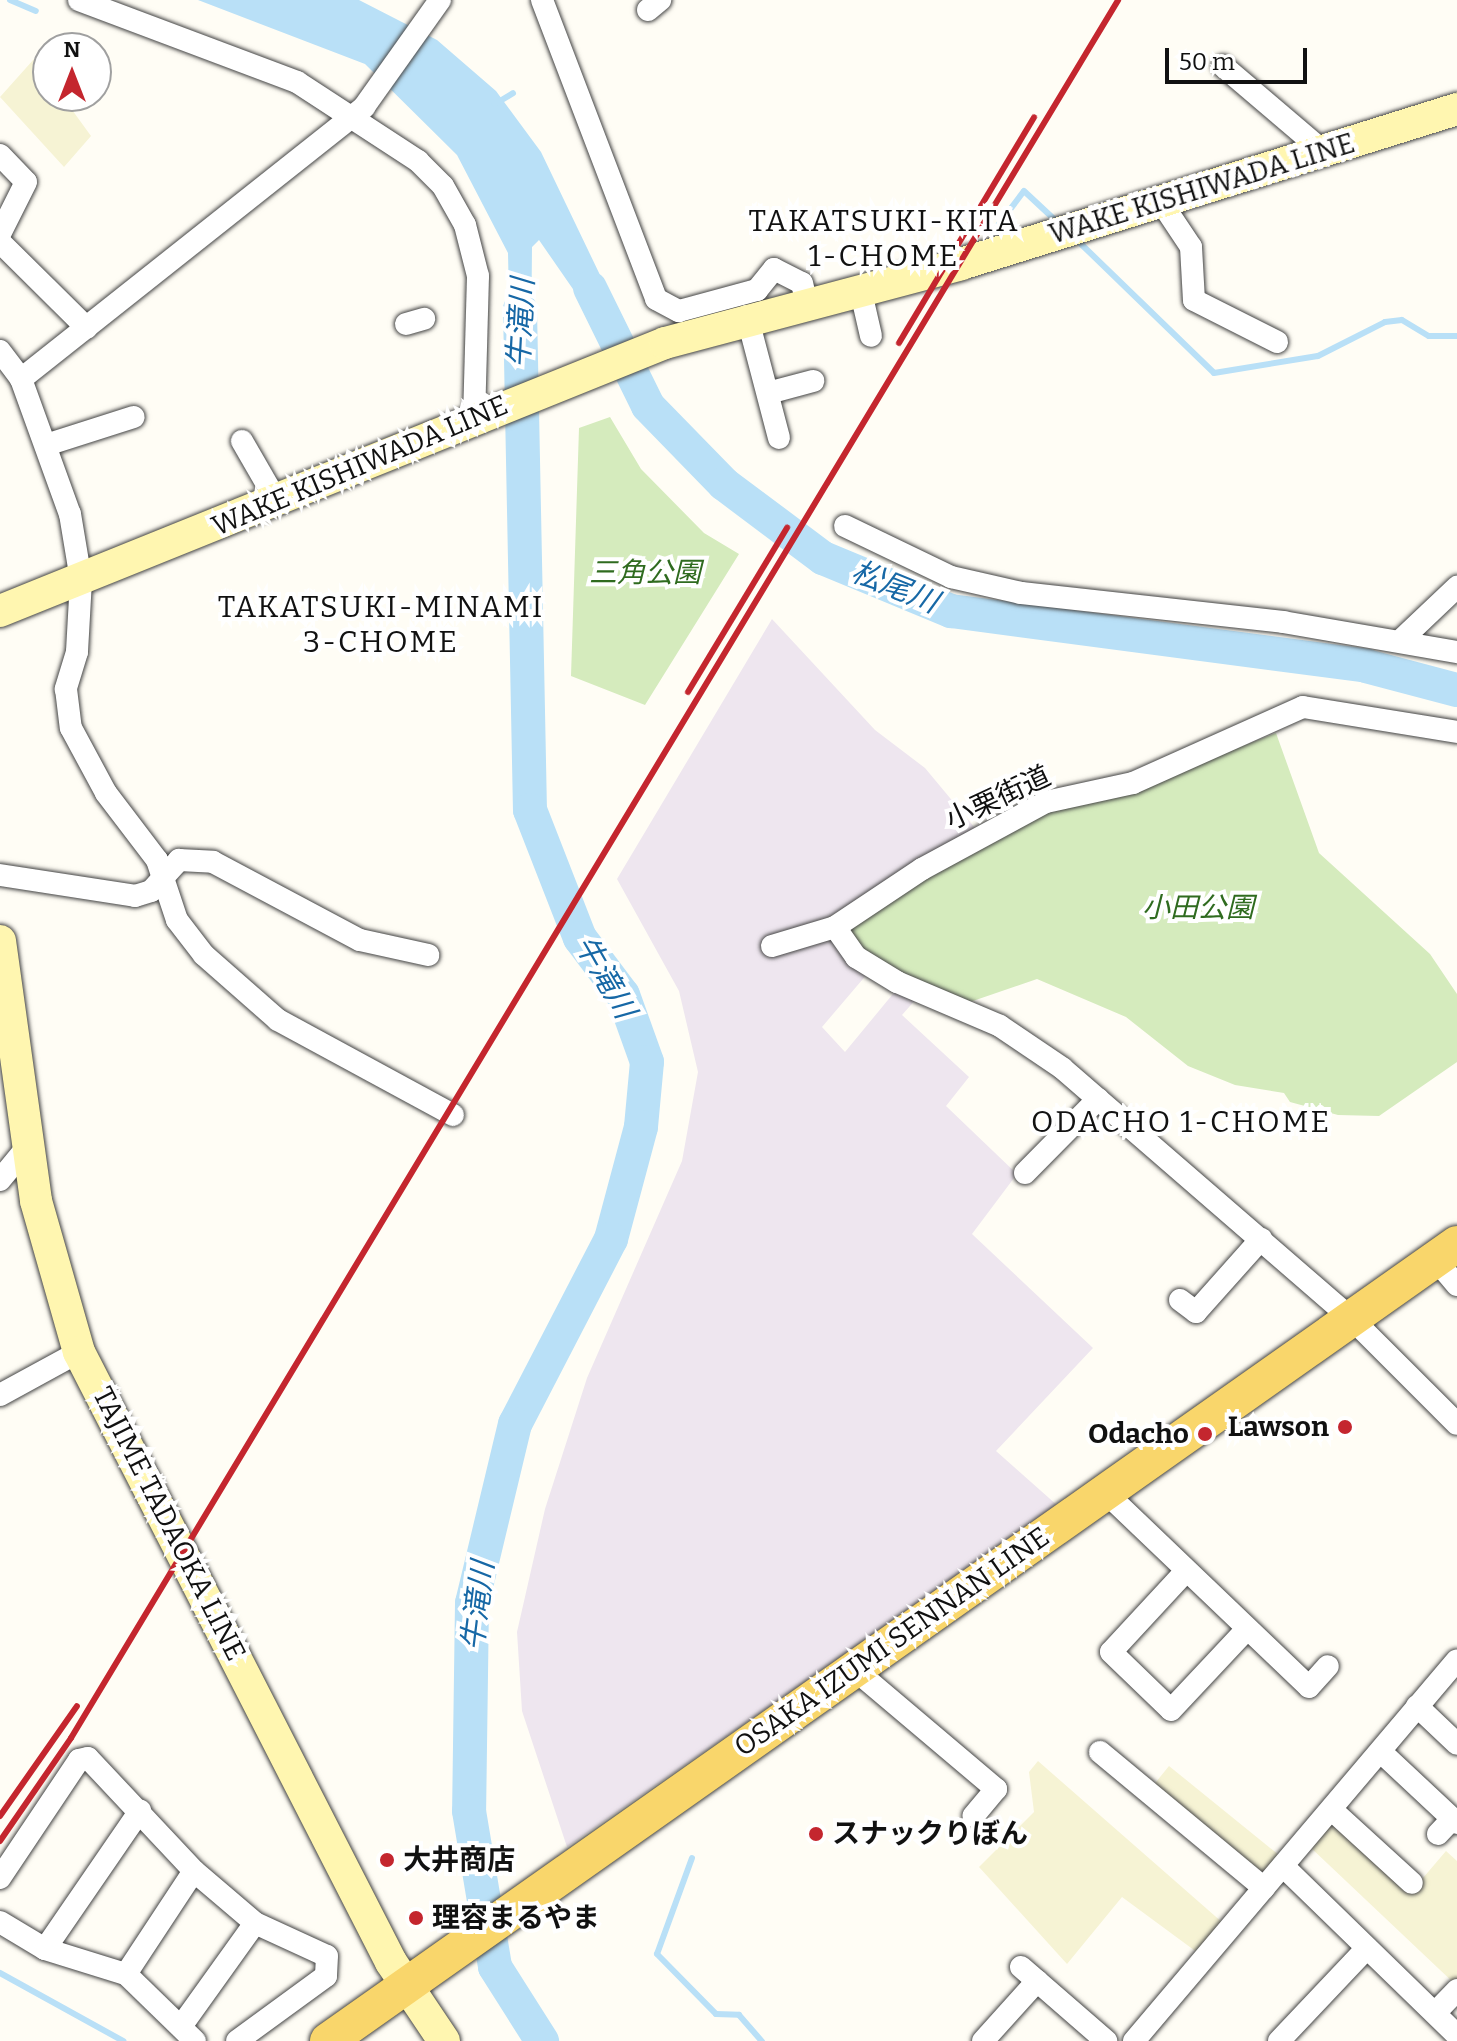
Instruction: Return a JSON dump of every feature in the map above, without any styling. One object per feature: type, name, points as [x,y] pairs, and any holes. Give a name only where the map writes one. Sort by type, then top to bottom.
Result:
[{"type":"main road","name":"WAKE KISHIWADA LINE","points":[[0,611],[479,415],[660,345],[747,316],[860,288],[1161,202],[1457,109]]},
{"type":"main road","name":"TAJIME TADAOKA LINE","points":[[0,941],[28,1146],[49,1263],[79,1352],[406,1984],[444,2041]]},
{"type":"main road","name":"OSAKA IZUMI SENNAN LINE","points":[[328,2041],[1352,1319],[1451,1258]]},
{"type":"street","points":[[79,0],[297,82],[358,112],[418,161],[443,186],[465,225],[478,276],[479,415]]},
{"type":"street","points":[[542,0],[656,299],[679,311],[757,290],[774,269],[802,283],[806,301]]},
{"type":"street","points":[[21,379],[358,112],[438,3]]},
{"type":"street","points":[[1223,66],[1256,82],[1324,152]]},
{"type":"street","points":[[0,234],[26,182],[14,161]]},
{"type":"street","points":[[1161,202],[1191,247],[1196,310],[1270,331]]},
{"type":"street","points":[[0,242],[87,328]]},
{"type":"street","points":[[860,288],[871,336]]},
{"type":"street","points":[[747,316],[779,438]]},
{"type":"street","points":[[0,351],[21,379],[70,514],[81,580],[77,652],[66,689],[71,728],[162,878],[177,920],[262,1008],[453,1115]]},
{"type":"street","points":[[768,393],[813,381]]},
{"type":"street","points":[[46,445],[134,417]]},
{"type":"street","points":[[242,441],[276,500]]},
{"type":"street","points":[[845,526],[951,577],[1021,593],[1400,641],[1457,652]]},
{"type":"street","points":[[1400,641],[1457,587]]},
{"type":"street","name":"小栗街道","points":[[772,946],[835,927],[922,869],[1046,802],[1133,783],[1303,707],[1457,732]]},
{"type":"street","points":[[0,875],[135,896],[162,878],[179,860],[213,862],[360,940],[428,955]]},
{"type":"street","points":[[835,927],[856,957],[1000,1026],[1098,1099],[1352,1319],[1457,1424]]},
{"type":"street","points":[[1025,1173],[1098,1099]]},
{"type":"street","points":[[0,1180],[28,1146]]},
{"type":"street","points":[[1180,1300],[1196,1312],[1261,1239]]},
{"type":"street","points":[[0,1395],[79,1352]]},
{"type":"street","points":[[1105,1492],[1309,1687],[1328,1666]]},
{"type":"street","points":[[1186,1571],[1111,1652],[1171,1710],[1247,1629]]},
{"type":"street","points":[[1134,2041],[1457,1660]]},
{"type":"street","points":[[854,1669],[934,1723],[996,1789],[973,1816]]},
{"type":"street","points":[[1417,1706],[1457,1744]]},
{"type":"street","points":[[1100,1752],[1264,1888]]},
{"type":"street","points":[[1381,1752],[1449,1825]]},
{"type":"street","points":[[0,1878],[79,1760],[88,1758],[194,1871],[255,1923],[327,1956],[326,1976],[237,2041]]},
{"type":"street","points":[[1332,1810],[1412,1883]]},
{"type":"street","points":[[45,1949],[140,1811]]},
{"type":"street","points":[[1283,1866],[1457,2035]]},
{"type":"street","points":[[126,1974],[194,1871]]},
{"type":"street","points":[[0,1922],[45,1949],[126,1974],[188,2033],[255,1923]]},
{"type":"street","points":[[1279,2041],[1296,2010],[1367,1948]]},
{"type":"street","points":[[981,2032],[1029,1974],[1106,2041]]},
{"type":"street","points":[[1435,2013],[1457,1990]]},
{"type":"shaded area","points":[[32,61],[32,112],[74,112],[91,136],[64,167],[0,97]]},
{"type":"shaded area","points":[[772,619],[875,730],[925,768],[975,828],[822,921],[868,973],[822,1027],[845,1052],[897,989],[917,998],[902,1015],[969,1077],[946,1106],[1017,1174],[972,1234],[1093,1348],[996,1451],[1058,1506],[567,1847],[522,1711],[517,1632],[545,1509],[587,1378],[682,1161],[698,1072],[679,991],[617,879]]},
{"type":"shaded area","points":[[1038,1761],[1223,1923],[1198,1953],[1122,1897],[1067,1964],[979,1867],[1034,1812],[1029,1772]]},
{"type":"shaded area","points":[[1169,1766],[1282,1857],[1264,1879],[1151,1788]]},
{"type":"shaded area","points":[[1330,1823],[1411,1892],[1446,1851],[1457,1861],[1457,1986],[1310,1847]]},
{"type":"green space","name":"三角公園","points":[[610,417],[641,469],[704,533],[739,554],[645,705],[571,676],[579,428]]},
{"type":"green space","name":"小田公園","points":[[1276,733],[1319,853],[1430,954],[1457,994],[1457,1062],[1379,1116],[1338,1115],[1290,1102],[1284,1093],[1235,1085],[1188,1066],[1126,1017],[1037,979],[967,1003],[877,962],[848,932],[847,925],[1046,811],[1169,775]]},
{"type":"water","points":[[198,0],[359,0],[437,40],[496,91],[541,152],[624,325],[602,331],[539,240],[532,247],[531,354],[510,353],[508,253],[457,155],[365,64]]},
{"type":"waterway","points":[[10,0],[36,11]]},
{"type":"waterway","points":[[495,104],[513,93]]},
{"type":"waterway","points":[[996,228],[1024,191],[1054,219]]},
{"type":"waterway","points":[[1081,244],[1214,373],[1318,356],[1385,322],[1402,320],[1429,336],[1457,336]]},
{"type":"waterway","name":"松尾川","points":[[590,288],[648,406],[724,484],[823,558],[951,611],[1366,666],[1457,690]]},
{"type":"waterway","name":"牛滝川","points":[[520,309],[530,810],[580,938],[623,995],[647,1062],[641,1127],[611,1239],[515,1424],[472,1603],[469,1811],[495,1967],[542,2041]]},
{"type":"waterway","points":[[692,1858],[657,1954],[716,2014],[739,2015],[762,2041]]},
{"type":"waterway","points":[[0,1973],[123,2041]]},
{"type":"railway","points":[[0,1841],[71,1738],[1118,0]]},
{"type":"railway","points":[[899,343],[1034,117]]},
{"type":"railway","points":[[688,692],[787,528]]},
{"type":"railway","points":[[0,1816],[77,1706]]},
{"type":"place","name":"Lawson","points":[[1345,1427]]},
{"type":"place","name":"Odacho","points":[[1205,1434]]},
{"type":"place","name":"スナックりぼん","points":[[816,1834]]},
{"type":"place","name":"大井商店","points":[[387,1860]]},
{"type":"place","name":"理容まるやま","points":[[416,1918]]},
{"type":"district","name":"TAKATSUKI-KITA 1-CHOME","points":[[884,238]]},
{"type":"district","name":"TAKATSUKI-MINAMI 3-CHOME","points":[[381,624]]},
{"type":"district","name":"ODACHO 1-CHOME","points":[[1181,1122]]}]
